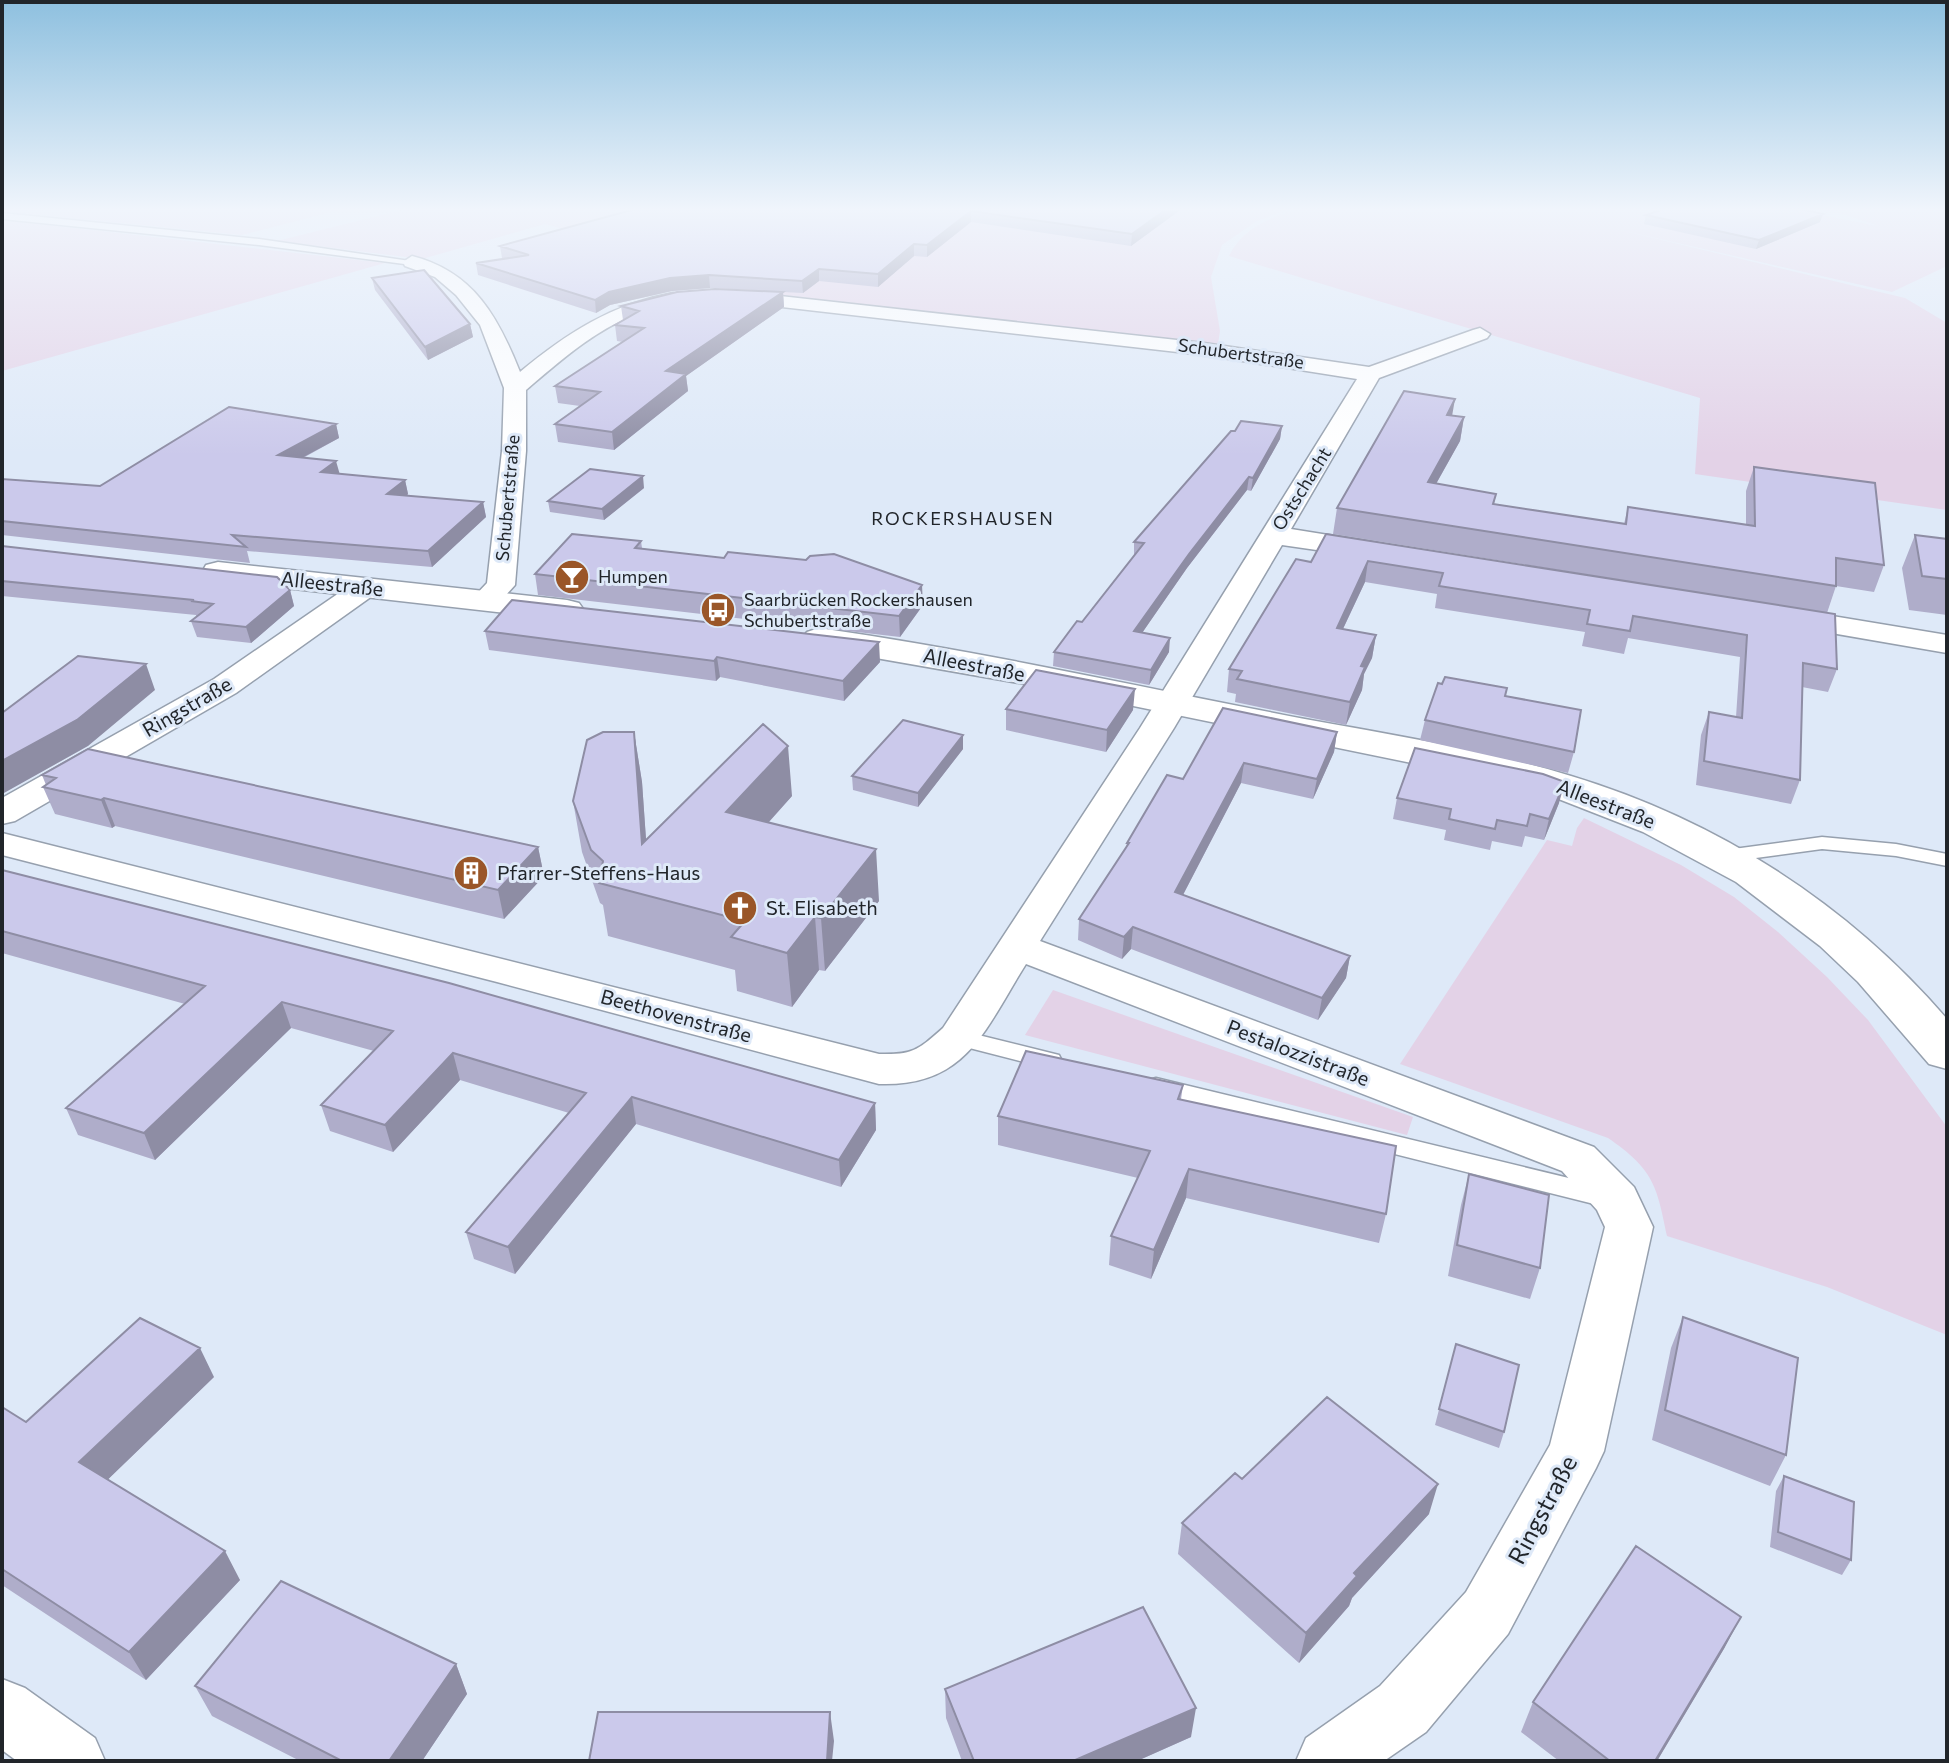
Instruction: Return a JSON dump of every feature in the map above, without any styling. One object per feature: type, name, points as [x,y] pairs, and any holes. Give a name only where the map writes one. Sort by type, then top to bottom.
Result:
[{"type":"street","name":"Schubertstraße","points":[[462,290],[490,324],[515,388],[514,451],[501,585],[485,601]]},
{"type":"street","name":"Schubertstraße","points":[[718,297],[832,306],[1204,349],[1371,374]]},
{"type":"street","points":[[515,388],[571,341],[618,312],[669,299],[694,298]]},
{"type":"street","points":[[1371,374],[1480,334]]},
{"type":"street","name":"Ostschacht","points":[[1172,704],[1371,374]]},
{"type":"street","points":[[1273,535],[1396,554]]},
{"type":"street","name":"Alleestraße","points":[[191,569],[595,613]]},
{"type":"street","name":"Ringstraße","points":[[2,813],[225,686],[365,588]]},
{"type":"street","points":[[1756,613],[1947,644]]},
{"type":"street","name":"Alleestraße","points":[[784,634],[872,646],[1550,782],[1638,814],[1726,856],[1796,901],[1857,952],[1917,1014],[1947,1052]]},
{"type":"street","name":"Beethovenstraße","points":[[2,844],[879,1069],[907,1070],[934,1060],[958,1038],[1172,704]]},
{"type":"street","name":"Pestalozzistraße","points":[[1019,947],[1578,1159]]},
{"type":"street","name":"Ringstraße","points":[[1329,1761],[1403,1709],[1487,1613],[1576,1451],[1629,1227],[1617,1200],[1578,1159]]},
{"type":"street","points":[[2,1711],[72,1761]]},
{"type":"lane","points":[[1726,856],[1822,843],[1896,850],[1947,860]]},
{"type":"lane","points":[[958,1038],[1080,1068]]},
{"type":"lane","points":[[1126,1079],[1617,1200]]},
{"type":"shaded area","points":[[2,290],[288,290],[2,371]]},
{"type":"shaded area","points":[[1213,290],[1220,331],[1218,344],[799,297],[715,291]]},
{"type":"shaded area","points":[[1343,290],[1873,290],[1905,298],[1947,323],[1947,510],[1695,474],[1700,398]]},
{"type":"shaded area","points":[[1584,818],[1681,865],[1734,897],[1778,932],[1868,1020],[1947,1127],[1947,1335],[1827,1287],[1667,1236],[1651,1180],[1635,1159],[1608,1138],[1400,1064],[1547,840],[1572,846],[1577,828]]},
{"type":"shaded area","points":[[1053,990],[1413,1117],[1407,1135],[1025,1035]]},
{"type":"building","points":[[381,290],[441,290],[470,324],[425,347]]},
{"type":"building","points":[[564,290],[617,290],[595,300]]},
{"type":"building","points":[[677,292],[783,292],[666,371],[686,374],[612,432],[555,424],[600,392],[555,386],[644,328],[615,325],[639,311],[621,306]]},
{"type":"building","points":[[1404,391],[1455,399],[1447,415],[1464,417],[1428,482],[1496,494],[1493,504],[1626,524],[1628,507],[1755,526],[1754,467],[1875,483],[1884,565],[1836,558],[1836,586],[1337,508]]},
{"type":"building","points":[[229,407],[336,424],[278,455],[336,461],[321,472],[405,480],[387,494],[483,502],[428,551],[232,535],[246,547],[2,521],[2,479],[100,486]]},
{"type":"building","points":[[1241,421],[1282,426],[1253,478],[1249,477],[1189,554],[1134,631],[1170,638],[1151,670],[1054,652],[1077,621],[1082,622],[1144,543],[1134,542]]},
{"type":"building","points":[[590,469],[643,476],[602,509],[548,501]]},
{"type":"building","points":[[572,534],[641,541],[635,548],[724,558],[728,552],[806,560],[810,556],[834,554],[922,585],[899,616],[535,574]]},
{"type":"building","points":[[1326,534],[1835,614],[1837,669],[1803,663],[1800,780],[1704,761],[1709,712],[1742,718],[1747,635],[1633,616],[1630,631],[1587,624],[1590,610],[1439,586],[1443,573],[1368,561],[1337,628],[1376,635],[1361,666],[1365,667],[1350,702],[1237,679],[1242,671],[1229,669],[1296,559],[1311,562]]},
{"type":"building","points":[[1915,535],[1947,539],[1947,579],[1922,576]]},
{"type":"building","points":[[2,546],[277,577],[290,590],[246,627],[191,621],[213,604],[2,581]]},
{"type":"building","points":[[512,600],[879,642],[843,681],[717,657],[714,661],[485,631]]},
{"type":"building","points":[[78,656],[146,664],[77,720],[2,761],[2,713]]},
{"type":"building","points":[[1036,670],[1135,689],[1107,730],[1006,709]]},
{"type":"building","points":[[1445,677],[1507,688],[1505,696],[1581,710],[1574,752],[1425,720],[1438,683],[1442,684]]},
{"type":"building","points":[[1223,708],[1337,732],[1317,779],[1244,763],[1175,892],[1350,956],[1322,998],[1133,927],[1124,937],[1079,919],[1129,843],[1167,775],[1183,779]]},
{"type":"building","points":[[903,720],[963,735],[918,793],[852,776]]},
{"type":"building","points":[[763,724],[788,746],[726,812],[876,849],[821,918],[815,917],[787,953],[731,937],[745,921],[599,883],[603,861],[591,850],[573,801],[587,740],[603,732],[634,732],[642,844]]},
{"type":"building","points":[[1415,748],[1543,774],[1565,782],[1549,819],[1530,814],[1527,826],[1497,820],[1495,829],[1449,819],[1451,809],[1397,798]]},
{"type":"building","points":[[88,749],[538,847],[498,890],[104,798],[101,800],[43,787],[56,778],[42,775]]},
{"type":"building","points":[[2,870],[449,983],[875,1103],[839,1160],[632,1097],[508,1247],[466,1232],[586,1093],[453,1053],[385,1125],[321,1105],[393,1031],[282,1002],[144,1133],[66,1108],[205,986],[2,931]]},
{"type":"building","points":[[1026,1051],[1183,1085],[1178,1099],[1396,1146],[1386,1214],[1189,1169],[1154,1250],[1111,1236],[1150,1151],[998,1116]]},
{"type":"building","points":[[1469,1174],[1549,1195],[1540,1268],[1457,1245]]},
{"type":"building","points":[[1683,1317],[1798,1358],[1786,1455],[1665,1410]]},
{"type":"building","points":[[140,1318],[200,1348],[79,1462],[225,1551],[129,1652],[2,1569],[2,1407],[26,1422]]},
{"type":"building","points":[[1456,1344],[1519,1365],[1504,1432],[1439,1409]]},
{"type":"building","points":[[1327,1397],[1438,1484],[1354,1573],[1357,1576],[1306,1633],[1182,1523],[1235,1473],[1242,1479]]},
{"type":"building","points":[[1784,1476],[1854,1502],[1851,1560],[1778,1532]]},
{"type":"building","points":[[1636,1546],[1741,1617],[1655,1761],[1610,1761],[1533,1702]]},
{"type":"building","points":[[281,1581],[456,1664],[389,1761],[342,1761],[195,1686]]},
{"type":"building","points":[[1143,1607],[1196,1708],[1073,1761],[974,1761],[945,1689]]},
{"type":"building","points":[[598,1712],[830,1712],[827,1761],[589,1761]]},
{"type":"place","name":"Humpen","points":[[572,577]]},
{"type":"place","name":"Saarbrücken Rockershausen Schubertstraße","points":[[718,610]]},
{"type":"place","name":"Pfarrer-Steffens-Haus","points":[[471,873]]},
{"type":"place","name":"St. Elisabeth","points":[[740,908]]},
{"type":"district","name":"ROCKERSHAUSEN","points":[[963,519]]}]
